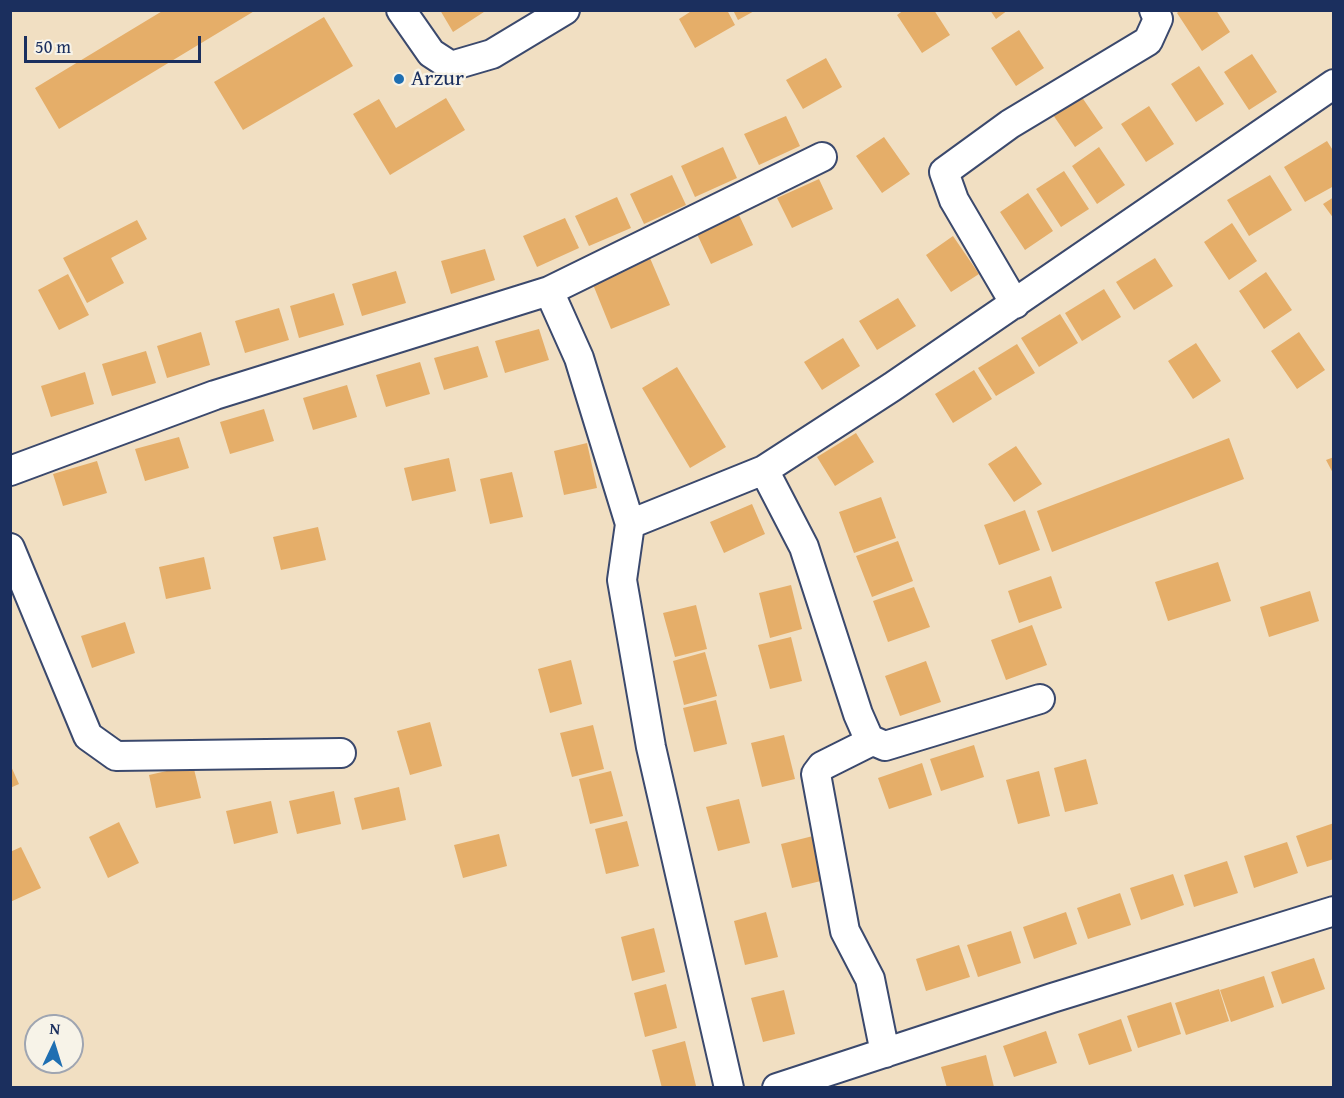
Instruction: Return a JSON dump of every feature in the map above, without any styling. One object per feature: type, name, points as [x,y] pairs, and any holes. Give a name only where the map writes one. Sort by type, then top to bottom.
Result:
[{"type":"street","points":[[401,10],[431,53],[451,66],[492,54],[565,10]]},
{"type":"street","points":[[1015,304],[954,200],[944,172],[1010,124],[1148,41],[1158,19],[1154,10]]},
{"type":"street","points":[[630,524],[764,470],[1015,304],[1334,84]]},
{"type":"street","points":[[10,471],[215,395],[549,291],[822,157]]},
{"type":"street","points":[[549,291],[579,358],[630,524],[622,580],[651,747],[729,1088]]},
{"type":"street","points":[[764,470],[804,547],[858,714],[869,739],[885,746],[1040,699]]},
{"type":"street","points":[[10,548],[88,736],[116,756],[341,753]]},
{"type":"street","points":[[872,741],[822,766],[816,774],[845,931],[870,979],[885,1053]]},
{"type":"street","points":[[777,1088],[1053,998],[1334,911]]},
{"type":"building","points":[[164,10],[256,10],[59,129],[35,88]]},
{"type":"building","points":[[440,10],[487,10],[453,32]]},
{"type":"building","points":[[693,10],[727,10],[735,25],[695,48],[679,19]]},
{"type":"building","points":[[733,10],[756,10],[738,20]]},
{"type":"building","points":[[904,10],[934,10],[950,35],[922,53],[897,15]]},
{"type":"building","points":[[990,10],[1008,10],[996,19]]},
{"type":"building","points":[[1180,10],[1216,10],[1230,32],[1202,51],[1177,13]]},
{"type":"building","points":[[324,17],[353,66],[243,130],[214,82]]},
{"type":"building","points":[[1019,30],[1044,68],[1016,86],[991,48]]},
{"type":"building","points":[[1252,54],[1277,92],[1249,110],[1224,72]]},
{"type":"building","points":[[826,58],[842,87],[803,109],[786,80]]},
{"type":"building","points":[[1199,66],[1224,104],[1196,122],[1171,84]]},
{"type":"building","points":[[1077,90],[1103,128],[1075,147],[1049,109]]},
{"type":"building","points":[[446,98],[465,130],[390,175],[353,114],[379,99],[396,128]]},
{"type":"building","points":[[1149,106],[1174,144],[1146,162],[1121,124]]},
{"type":"building","points":[[786,116],[800,146],[759,165],[744,134]]},
{"type":"building","points":[[884,137],[910,174],[882,193],[856,156]]},
{"type":"building","points":[[1327,141],[1334,152],[1334,186],[1305,202],[1284,167]]},
{"type":"building","points":[[723,147],[737,178],[695,197],[681,166]]},
{"type":"building","points":[[1099,147],[1125,185],[1097,204],[1072,166]]},
{"type":"building","points":[[1064,171],[1089,209],[1061,227],[1036,189]]},
{"type":"building","points":[[672,175],[686,205],[644,224],[630,194]]},
{"type":"building","points":[[1270,175],[1292,210],[1249,236],[1227,200]]},
{"type":"building","points":[[819,179],[833,209],[792,228],[777,198]]},
{"type":"building","points":[[1028,193],[1053,231],[1025,250],[1000,212]]},
{"type":"building","points":[[617,197],[631,228],[589,246],[575,216]]},
{"type":"building","points":[[1334,197],[1334,219],[1323,204]]},
{"type":"building","points":[[739,215],[753,245],[711,264],[697,234]]},
{"type":"building","points":[[565,218],[579,248],[537,267],[523,236]]},
{"type":"building","points":[[137,220],[147,239],[111,258],[124,283],[87,303],[63,258]]},
{"type":"building","points":[[1232,223],[1257,261],[1229,280],[1204,242]]},
{"type":"building","points":[[953,236],[979,274],[951,292],[926,255]]},
{"type":"building","points":[[485,249],[495,280],[451,294],[441,261]]},
{"type":"building","points":[[650,258],[670,305],[611,329],[592,282]]},
{"type":"building","points":[[1155,258],[1173,286],[1134,310],[1116,282]]},
{"type":"building","points":[[396,271],[406,303],[362,316],[352,284]]},
{"type":"building","points":[[1266,272],[1292,310],[1264,329],[1239,291]]},
{"type":"building","points":[[68,274],[89,315],[59,330],[38,290]]},
{"type":"building","points":[[1104,289],[1121,317],[1082,341],[1065,313]]},
{"type":"building","points":[[334,293],[344,325],[299,338],[290,306]]},
{"type":"building","points":[[898,298],[916,326],[877,350],[859,321]]},
{"type":"building","points":[[279,308],[289,340],[245,353],[235,321]]},
{"type":"building","points":[[1060,314],[1078,343],[1039,367],[1021,338]]},
{"type":"building","points":[[539,329],[549,360],[505,373],[495,341]]},
{"type":"building","points":[[201,332],[210,365],[167,378],[157,346]]},
{"type":"building","points":[[1299,332],[1325,370],[1297,389],[1271,351]]},
{"type":"building","points":[[843,338],[860,366],[822,390],[804,362]]},
{"type":"building","points":[[1196,343],[1221,381],[1193,399],[1168,361]]},
{"type":"building","points":[[1017,344],[1035,373],[996,396],[978,368]]},
{"type":"building","points":[[478,346],[488,377],[444,390],[434,358]]},
{"type":"building","points":[[146,351],[156,383],[112,396],[102,364]]},
{"type":"building","points":[[420,362],[430,394],[386,407],[376,375]]},
{"type":"building","points":[[677,367],[726,447],[690,468],[642,388]]},
{"type":"building","points":[[974,370],[992,399],[953,423],[935,394]]},
{"type":"building","points":[[85,372],[94,404],[51,417],[41,386]]},
{"type":"building","points":[[347,385],[357,417],[313,430],[303,398]]},
{"type":"building","points":[[264,409],[274,441],[230,454],[220,422]]},
{"type":"building","points":[[856,433],[874,462],[835,486],[817,457]]},
{"type":"building","points":[[179,437],[189,468],[145,481],[135,449]]},
{"type":"building","points":[[1229,438],[1244,479],[1052,552],[1037,511]]},
{"type":"building","points":[[587,443],[597,488],[564,495],[554,451]]},
{"type":"building","points":[[1016,446],[1042,484],[1014,502],[988,464]]},
{"type":"building","points":[[1334,457],[1334,475],[1326,460]]},
{"type":"building","points":[[449,458],[456,491],[412,501],[404,468]]},
{"type":"building","points":[[97,461],[107,493],[63,506],[53,474]]},
{"type":"building","points":[[512,472],[523,517],[490,524],[480,479]]},
{"type":"building","points":[[881,497],[896,538],[854,553],[839,512]]},
{"type":"building","points":[[752,504],[765,534],[724,553],[710,522]]},
{"type":"building","points":[[1025,510],[1040,550],[999,565],[984,525]]},
{"type":"building","points":[[318,527],[326,560],[281,570],[273,537]]},
{"type":"building","points":[[898,541],[913,581],[872,597],[856,556]]},
{"type":"building","points":[[204,557],[211,589],[166,599],[159,567]]},
{"type":"building","points":[[1218,562],[1231,601],[1168,621],[1155,582]]},
{"type":"building","points":[[1051,576],[1062,608],[1019,623],[1008,591]]},
{"type":"building","points":[[791,585],[802,629],[770,638],[759,593]]},
{"type":"building","points":[[914,587],[930,627],[888,642],[873,601]]},
{"type":"building","points":[[1310,591],[1319,621],[1269,637],[1260,607]]},
{"type":"building","points":[[696,605],[707,649],[675,657],[663,613]]},
{"type":"building","points":[[125,622],[135,653],[92,668],[81,636]]},
{"type":"building","points":[[1032,625],[1047,665],[1006,680],[991,640]]},
{"type":"building","points":[[791,637],[802,681],[770,689],[758,645]]},
{"type":"building","points":[[705,652],[717,696],[684,705],[673,661]]},
{"type":"building","points":[[571,660],[582,704],[550,713],[538,669]]},
{"type":"building","points":[[926,661],[941,702],[900,716],[885,676]]},
{"type":"building","points":[[716,700],[727,744],[694,752],[683,708]]},
{"type":"building","points":[[430,722],[442,766],[410,775],[397,731]]},
{"type":"building","points":[[593,725],[604,769],[572,777],[560,733]]},
{"type":"building","points":[[784,735],[795,779],[762,787],[751,743]]},
{"type":"building","points":[[974,745],[984,777],[941,791],[930,759]]},
{"type":"building","points":[[1086,759],[1098,804],[1065,812],[1054,768]]},
{"type":"building","points":[[922,763],[932,795],[889,809],[878,778]]},
{"type":"building","points":[[10,764],[19,784],[10,788]]},
{"type":"building","points":[[193,765],[201,798],[156,808],[149,775]]},
{"type":"building","points":[[611,771],[623,816],[590,824],[579,779]]},
{"type":"building","points":[[1039,771],[1050,816],[1018,824],[1006,780]]},
{"type":"building","points":[[399,787],[406,820],[362,830],[354,798]]},
{"type":"building","points":[[334,791],[341,824],[297,834],[289,801]]},
{"type":"building","points":[[739,799],[750,843],[718,851],[706,807]]},
{"type":"building","points":[[271,801],[278,833],[234,844],[226,811]]},
{"type":"building","points":[[627,821],[639,866],[606,874],[595,829]]},
{"type":"building","points":[[119,822],[139,863],[108,878],[89,837]]},
{"type":"building","points":[[1334,823],[1334,859],[1307,867],[1296,836]]},
{"type":"building","points":[[499,834],[507,866],[463,878],[454,845]]},
{"type":"building","points":[[813,836],[825,880],[792,888],[781,844]]},
{"type":"building","points":[[1287,842],[1298,873],[1254,888],[1244,856]]},
{"type":"building","points":[[21,847],[41,888],[10,902],[10,852]]},
{"type":"building","points":[[1227,861],[1238,893],[1194,907],[1184,875]]},
{"type":"building","points":[[1173,874],[1184,905],[1141,920],[1130,888]]},
{"type":"building","points":[[1120,893],[1131,925],[1088,939],[1077,908]]},
{"type":"building","points":[[766,912],[778,957],[745,965],[734,921]]},
{"type":"building","points":[[1066,912],[1077,944],[1034,959],[1023,927]]},
{"type":"building","points":[[654,928],[665,972],[632,981],[621,937]]},
{"type":"building","points":[[1011,931],[1021,963],[978,977],[967,945]]},
{"type":"building","points":[[959,945],[970,977],[926,991],[916,959]]},
{"type":"building","points":[[1314,958],[1325,989],[1282,1004],[1271,972]]},
{"type":"building","points":[[1264,976],[1274,1007],[1231,1022],[1220,990]]},
{"type":"building","points":[[666,984],[677,1028],[645,1037],[634,993]]},
{"type":"building","points":[[1219,989],[1229,1021],[1186,1035],[1175,1003]]},
{"type":"building","points":[[784,990],[795,1034],[763,1042],[751,998]]},
{"type":"building","points":[[1171,1002],[1181,1034],[1138,1048],[1127,1016]]},
{"type":"building","points":[[1121,1019],[1132,1051],[1089,1065],[1078,1034]]},
{"type":"building","points":[[1046,1031],[1057,1063],[1014,1077],[1003,1046]]},
{"type":"building","points":[[685,1041],[696,1086],[662,1088],[652,1050]]},
{"type":"building","points":[[986,1055],[994,1087],[947,1088],[941,1067]]},
{"type":"place","name":"Arzur","points":[[399,79]]}]
